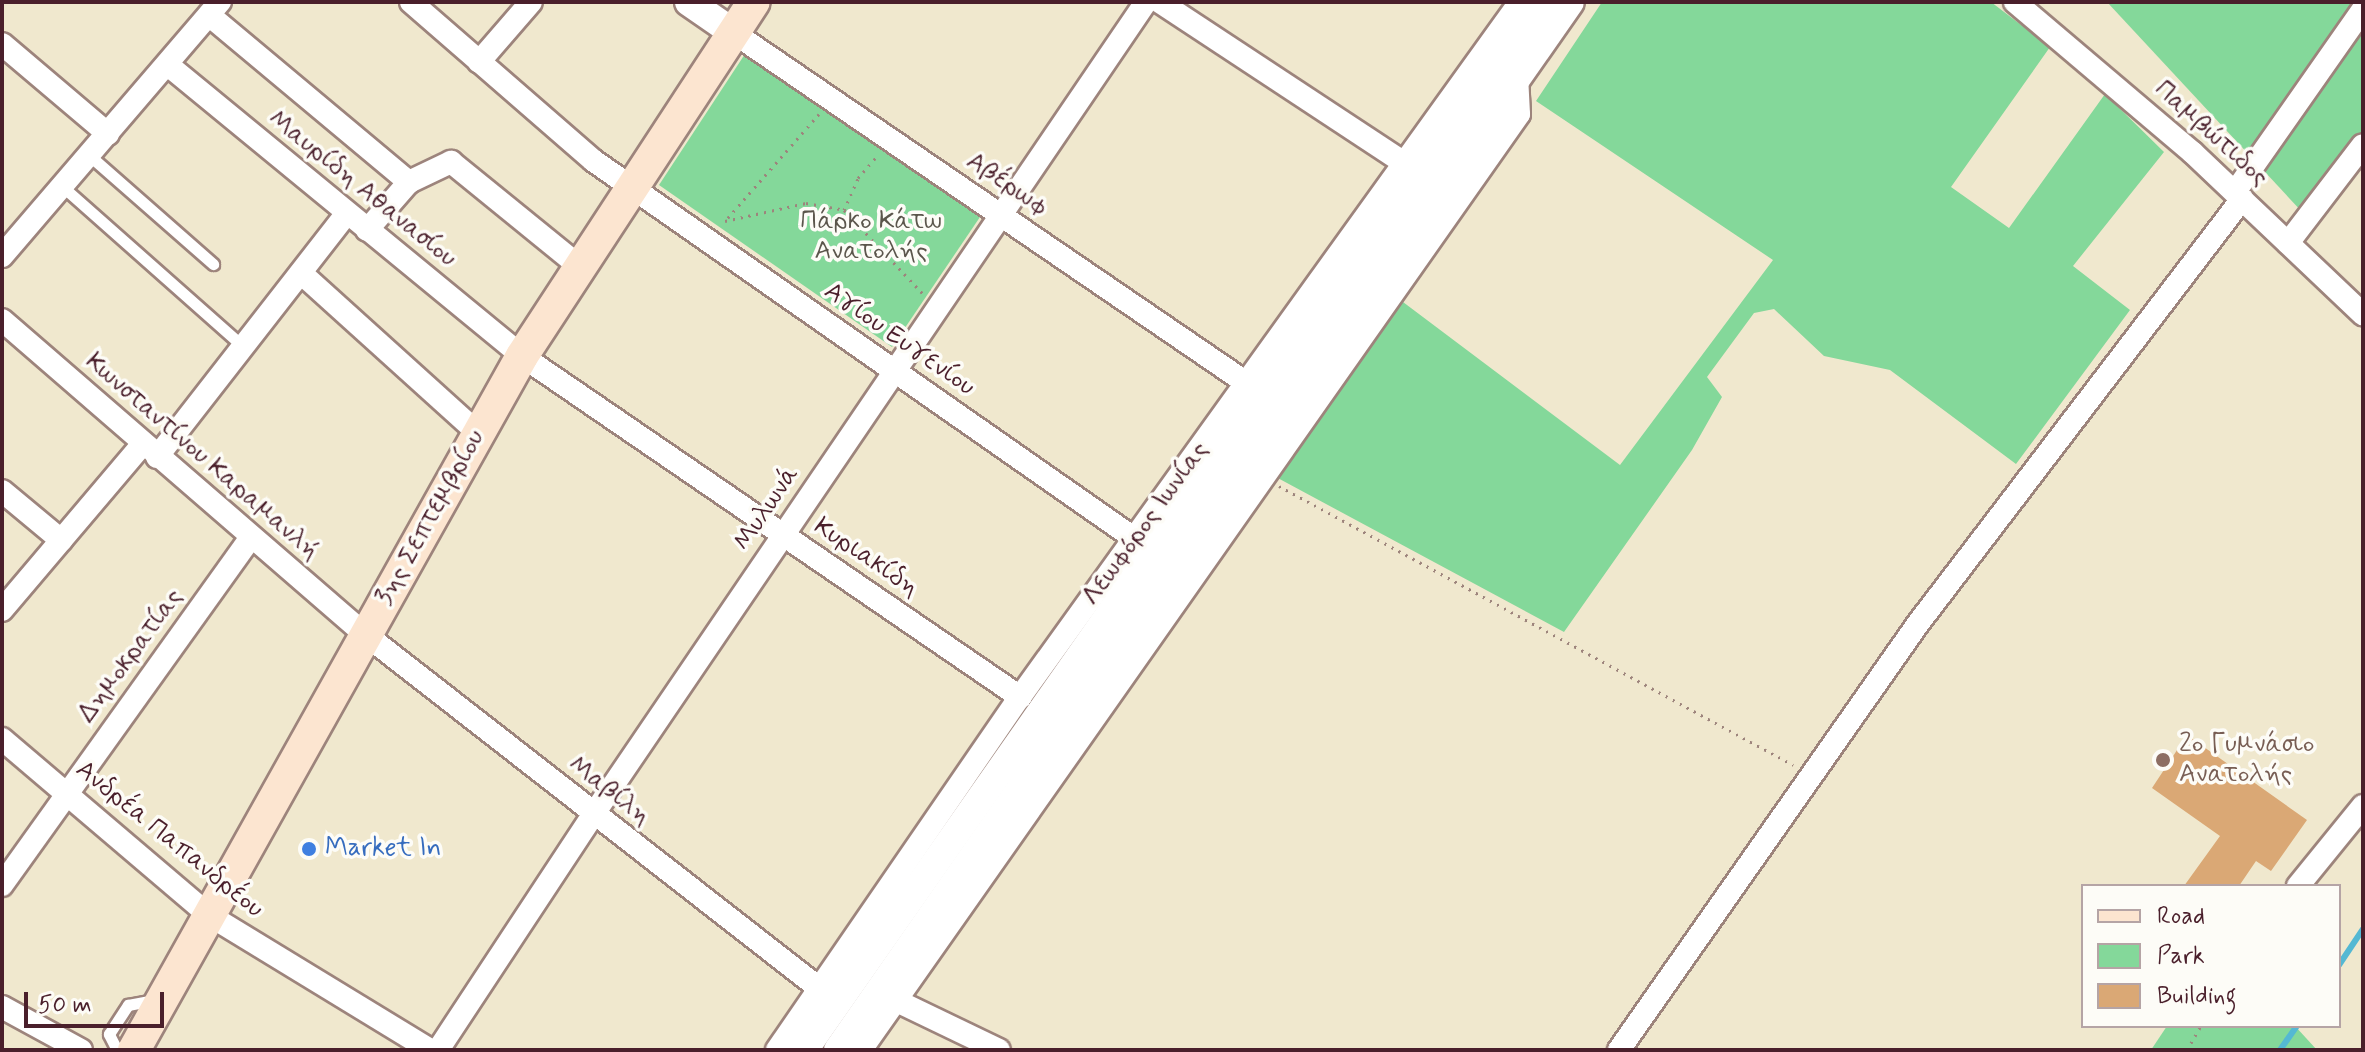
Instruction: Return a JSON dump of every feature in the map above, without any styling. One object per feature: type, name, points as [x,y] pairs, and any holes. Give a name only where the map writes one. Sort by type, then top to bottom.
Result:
[{"type":"main road","name":"3ης Σεπτεμβρίου","points":[[134,1050],[522,356],[754,2]]},
{"type":"street","name":"Αγίου Ευγενίου","points":[[411,2],[584,153],[1135,539]]},
{"type":"street","points":[[479,62],[531,2]]},
{"type":"street","points":[[689,2],[734,33]]},
{"type":"street","name":"Μυλωνά","points":[[438,1050],[593,815],[1146,2]]},
{"type":"street","points":[[1160,2],[1404,163]]},
{"type":"street","name":"Λεωφόρος Ιωνίας","points":[[777,1050],[1020,697],[1520,2]]},
{"type":"street","name":"Λεωφόρος Ιωνίας","points":[[804,1050],[1539,2]]},
{"type":"street","name":"Λεωφόρος Ιωνίας","points":[[838,1050],[1570,2]]},
{"type":"street","name":"Παμβώτιδος","points":[[2015,2],[2146,112],[2363,314]]},
{"type":"street","points":[[2,256],[214,8],[409,182]]},
{"type":"street","points":[[1619,1050],[1991,524],[2238,195],[2363,9]]},
{"type":"street","name":"Αβέρωφ","points":[[734,33],[1248,384]]},
{"type":"street","points":[[2,44],[108,134]]},
{"type":"street","name":"Μαυρίδη Αθανασίου","points":[[168,65],[522,356]]},
{"type":"street","points":[[861,1050],[1519,114],[1517,79]]},
{"type":"street","points":[[2288,243],[2363,145]]},
{"type":"street","points":[[367,230],[409,182],[451,162],[580,267]]},
{"type":"street","points":[[2,610],[61,540],[150,450],[243,346],[347,213]]},
{"type":"street","points":[[301,273],[478,433]]},
{"type":"street","name":"Κωνσταντίνου Καραμανλή","points":[[2,320],[250,538],[366,635]]},
{"type":"street","name":"Κυριακίδη","points":[[522,356],[1020,697]]},
{"type":"street","points":[[2,491],[61,540]]},
{"type":"street","name":"Δημοκρατίας","points":[[2,885],[250,538]]},
{"type":"street","name":"Μαβίλη","points":[[366,635],[820,989]]},
{"type":"street","name":"Ανδρέα Παπανδρέου","points":[[2,739],[209,915],[430,1050]]},
{"type":"street","points":[[2300,884],[2363,806]]},
{"type":"street","points":[[897,1001],[999,1050]]},
{"type":"street","points":[[2,1007],[81,1050]]},
{"type":"lane","points":[[90,156],[213,264]]},
{"type":"lane","points":[[63,187],[243,346]]},
{"type":"lane","points":[[117,1050],[109,1034],[128,1005],[163,998]]},
{"type":"path","points":[[832,100],[725,221],[806,203],[844,210],[937,309]]},
{"type":"path","points":[[844,210],[858,178],[890,139]]},
{"type":"path","points":[[1265,479],[1814,776]]},
{"type":"path","points":[[2187,1050],[2200,1028]]},
{"type":"green space","points":[[1602,2],[1991,2],[2050,47],[1951,187],[2009,228],[2105,94],[2164,152],[2073,266],[2130,310],[2016,464],[1890,370],[1824,356],[1774,309],[1754,313],[1707,377],[1722,397],[1692,450],[1564,632],[1274,476],[1399,299],[1620,465],[1773,260],[1536,101]]},
{"type":"green space","points":[[2107,2],[2363,2],[2363,157],[2303,213]]},
{"type":"green space","name":"Πάρκο Κάτω Ανατολής","points":[[745,54],[980,217],[892,347],[659,185]]},
{"type":"green space","points":[[2166,1028],[2297,1028],[2317,1050],[2151,1050]]},
{"type":"building","name":"2ο Γυμνάσιο Ανατολής","points":[[2187,735],[2307,820],[2271,871],[2256,861],[2240,884],[2185,884],[2220,836],[2152,788]]},
{"type":"waterway","points":[[2341,962],[2363,929]]},
{"type":"waterway","points":[[2280,1050],[2296,1028]]},
{"type":"place","name":"2ο Γυμνάσιο Ανατολής","points":[[2163,760]]},
{"type":"place","name":"Market In","points":[[309,849]]}]
